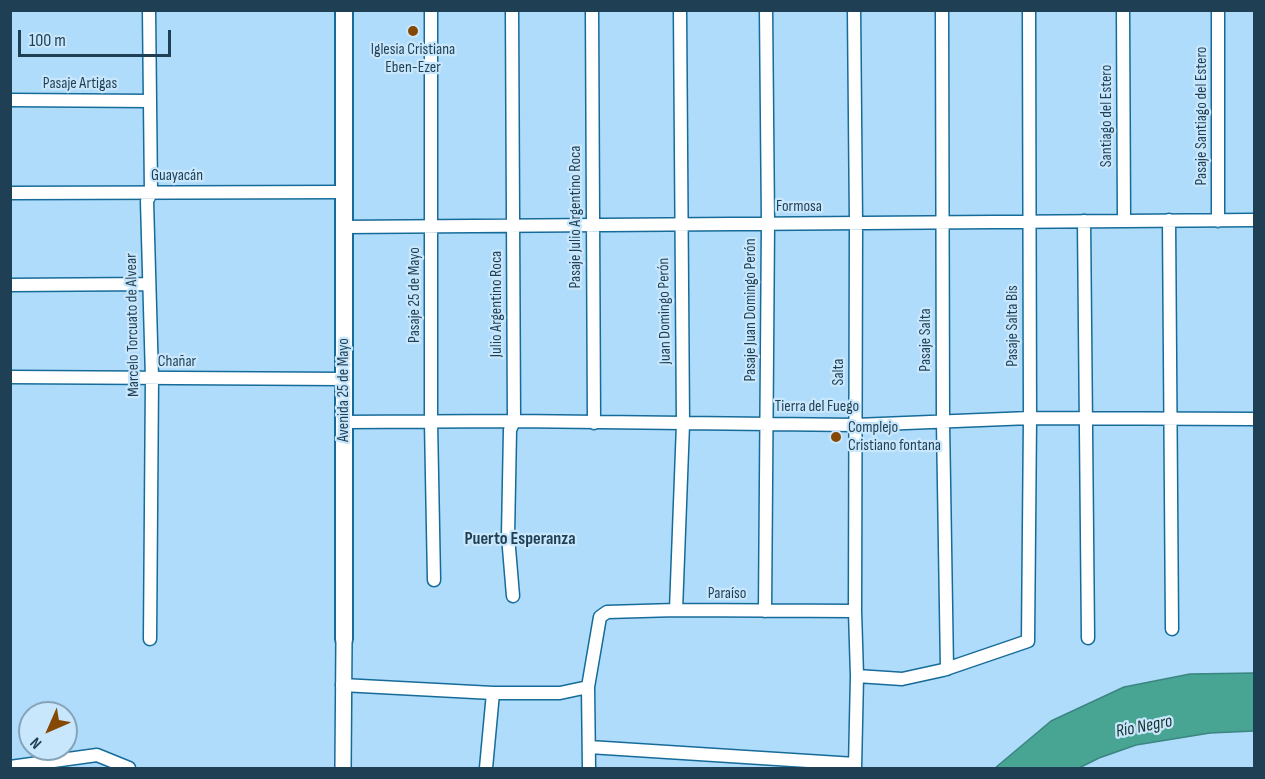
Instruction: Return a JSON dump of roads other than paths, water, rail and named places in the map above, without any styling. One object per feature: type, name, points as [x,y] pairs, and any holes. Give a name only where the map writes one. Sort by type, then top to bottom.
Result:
[{"type":"main road","name":"Avenida 25 de Mayo","points":[[344,10],[344,639]]},
{"type":"street","name":"Marcelo Torcuato de Alvear","points":[[149,10],[151,193],[147,201],[152,378],[150,639]]},
{"type":"street","name":"Pasaje 25 de Mayo","points":[[431,10],[431,422],[434,580]]},
{"type":"street","name":"Julio Argentino Roca","points":[[512,10],[514,421],[510,430],[508,536],[513,596]]},
{"type":"street","name":"Pasaje Julio Argentino Roca","points":[[591,10],[594,423]]},
{"type":"street","name":"Juan Domingo Perón","points":[[676,610],[683,424],[680,10]]},
{"type":"street","name":"Pasaje Juan Domingo Perón","points":[[765,611],[768,223],[766,10]]},
{"type":"street","name":"Salta","points":[[854,10],[857,676],[855,766]]},
{"type":"street","name":"Pasaje Salta","points":[[942,10],[943,422],[947,669]]},
{"type":"street","name":"Pasaje Salta Bis","points":[[947,669],[1028,641],[1029,10]]},
{"type":"street","name":"Santiago del Estero","points":[[1123,10],[1124,221]]},
{"type":"street","name":"Pasaje Santiago del Estero","points":[[1218,10],[1218,221]]},
{"type":"street","name":"Pasaje Artigas","points":[[10,100],[150,101]]},
{"type":"street","name":"Guayacán","points":[[10,193],[344,192]]},
{"type":"street","points":[[1169,220],[1172,629]]},
{"type":"street","name":"Formosa","points":[[343,227],[1254,220]]},
{"type":"street","points":[[1084,221],[1088,638]]},
{"type":"street","points":[[10,285],[148,285]]},
{"type":"street","name":"Chañar","points":[[10,377],[344,379]]},
{"type":"street","name":"Tierra del Fuego","points":[[344,422],[514,421],[856,425],[1030,418],[1254,419]]},
{"type":"street","name":"Paraíso","points":[[588,687],[600,617],[607,612],[855,611]]},
{"type":"street","name":"Avenida 25 de Mayo","points":[[343,768],[344,639]]},
{"type":"street","points":[[857,676],[902,678],[947,669]]},
{"type":"street","points":[[342,685],[493,693],[560,693],[588,687],[590,768]]},
{"type":"street","points":[[486,768],[493,693]]},
{"type":"street","points":[[589,747],[855,766]]},
{"type":"street","points":[[10,767],[97,755],[129,768]]},
{"type":"water","name":"Río Negro","points":[[1254,673],[1254,731],[1210,733],[1136,745],[1079,768],[995,768],[1051,721],[1124,687],[1190,674]]},
{"type":"place","name":"Iglesia Cristiana Eben-Ezer","points":[[413,31]]},
{"type":"place","name":"Complejo Cristiano fontana","points":[[836,437]]},
{"type":"district","name":"Puerto Esperanza","points":[[520,539]]}]
